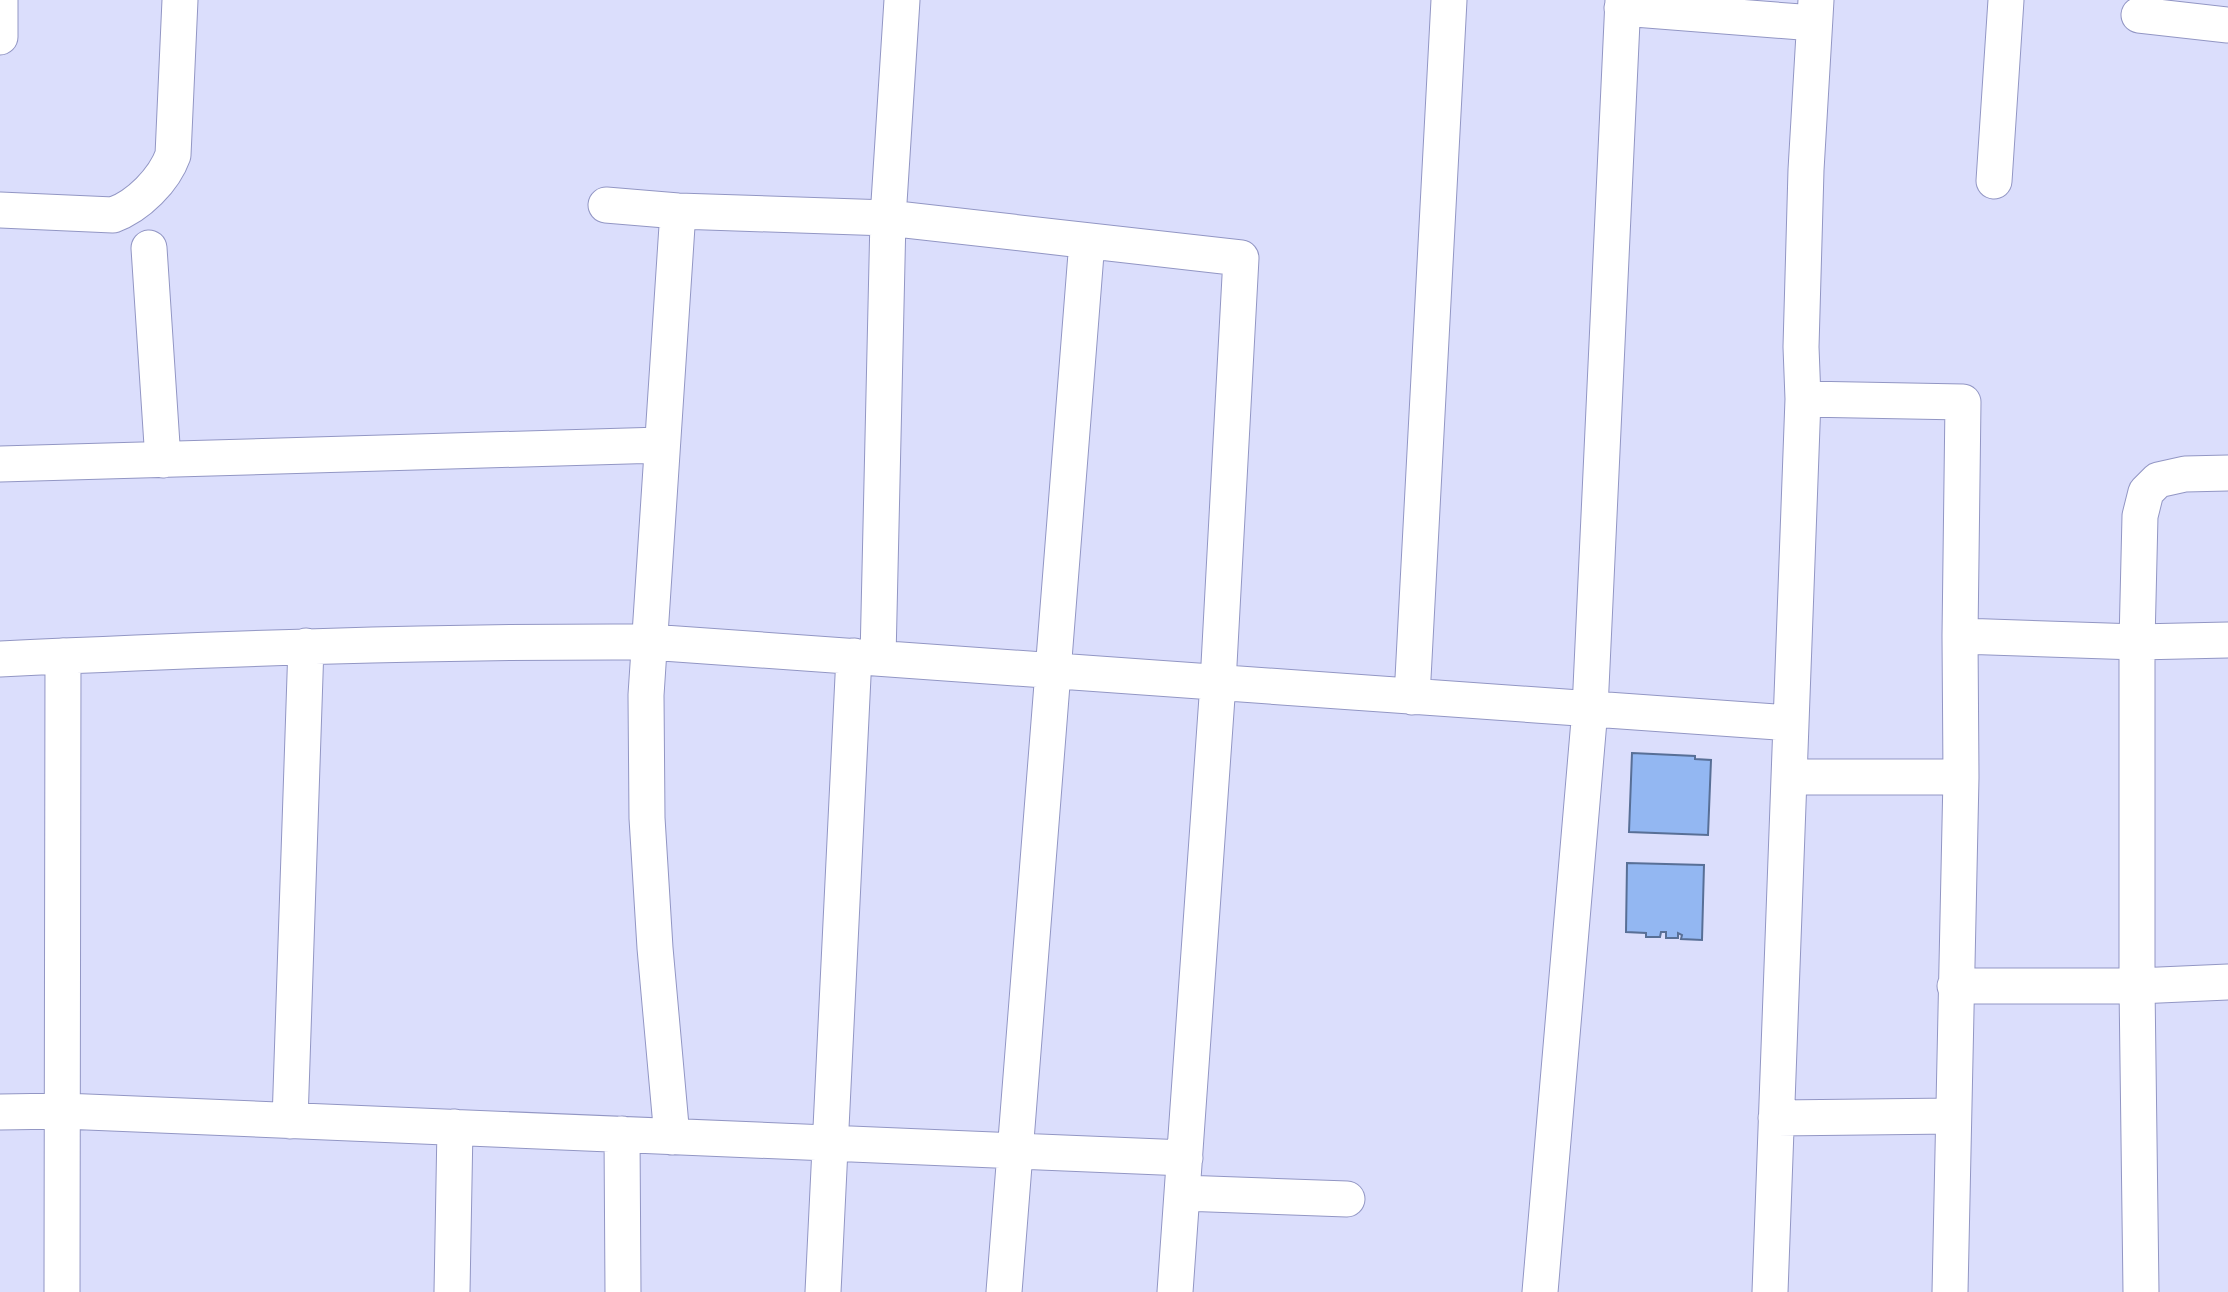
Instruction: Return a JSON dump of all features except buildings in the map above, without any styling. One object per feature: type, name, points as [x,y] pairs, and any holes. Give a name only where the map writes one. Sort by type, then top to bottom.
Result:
[{"type":"street","points":[[0,0],[0,37]]},
{"type":"street","points":[[0,209],[102,215],[124,211],[163,177],[173,155],[180,0]]},
{"type":"street","points":[[1412,697],[1449,0]]},
{"type":"street","points":[[1994,181],[2006,0]]},
{"type":"street","points":[[1541,1292],[1590,709],[1623,4],[1815,12],[1806,170],[1801,347],[1803,399],[1770,1292]]},
{"type":"street","points":[[823,1292],[866,657],[888,218],[902,8]]},
{"type":"street","points":[[2139,15],[2228,25]]},
{"type":"street","points":[[606,205],[678,211],[888,218],[1241,258],[1218,683],[1175,1292]]},
{"type":"street","points":[[672,1137],[655,948],[647,818],[646,695],[678,211]]},
{"type":"street","points":[[1004,1292],[1087,241]]},
{"type":"street","points":[[149,248],[163,460]]},
{"type":"street","points":[[1803,399],[1963,402],[1961,777],[1950,1292]]},
{"type":"street","points":[[0,464],[662,445]]},
{"type":"street","points":[[2141,1292],[2137,986],[2137,642],[2140,516],[2146,492],[2158,480],[2169,476],[2228,474]]},
{"type":"street","points":[[1960,636],[2137,642],[2228,640]]},
{"type":"street","points":[[0,659],[306,646],[649,642],[1790,723]]},
{"type":"street","points":[[290,1121],[306,646]]},
{"type":"street","points":[[62,1292],[63,656]]},
{"type":"street","points":[[1788,777],[1961,777]]},
{"type":"street","points":[[1955,986],[2137,986],[2228,982]]},
{"type":"street","points":[[0,1112],[63,1111],[1185,1158]]},
{"type":"street","points":[[1776,1118],[1952,1116]]},
{"type":"street","points":[[452,1292],[456,1127]]},
{"type":"street","points":[[622,1134],[624,1292]]},
{"type":"street","points":[[1182,1193],[1348,1199]]}]
